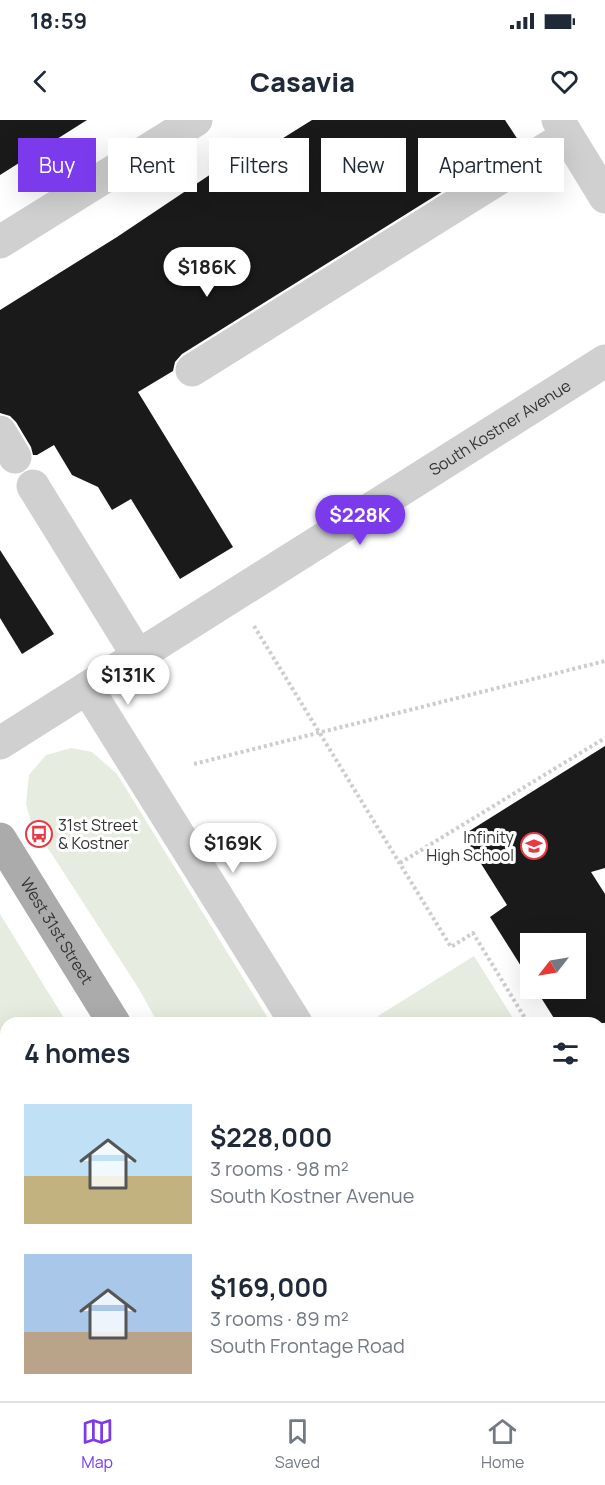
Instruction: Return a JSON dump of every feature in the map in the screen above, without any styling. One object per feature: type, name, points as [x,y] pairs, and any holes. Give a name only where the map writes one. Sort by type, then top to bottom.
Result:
[{"type":"main road","name":"West 31st Street","points":[[0,839],[110,1017]]},
{"type":"street","points":[[0,243],[196,120]]},
{"type":"street","points":[[192,370],[562,128],[605,197]]},
{"type":"street","name":"South Kostner Avenue","points":[[0,743],[605,361]]},
{"type":"street","points":[[33,486],[138,656]]},
{"type":"street","points":[[87,688],[292,1017]]},
{"type":"path","points":[[254,626],[451,947],[473,933],[524,1017]]},
{"type":"path","points":[[194,764],[605,661]]},
{"type":"path","points":[[400,863],[605,738]]},
{"type":"shaded area","points":[[71,748],[92,752],[117,774],[267,1017],[155,1017],[31,822],[26,804],[29,775],[46,755]]},
{"type":"shaded area","points":[[0,914],[63,1017],[0,1017]]},
{"type":"shaded area","points":[[474,956],[512,1017],[379,1017]]},
{"type":"building","points":[[0,120],[87,120],[59,138],[18,138],[18,164],[0,175]]},
{"type":"building","points":[[312,120],[505,120],[517,138],[418,138],[418,192],[442,192],[182,354],[175,362],[173,371],[138,392],[233,547],[180,579],[131,499],[112,510],[98,487],[72,475],[54,445],[33,455],[31,447],[16,422],[10,416],[0,413],[0,310],[184,192],[197,192],[197,183],[209,175],[209,192],[309,192],[309,138],[283,138]]},
{"type":"building","points":[[0,550],[54,634],[22,654],[0,618]]},
{"type":"building","points":[[605,746],[605,868],[591,872],[605,894],[605,1017],[553,1017],[542,999],[586,999],[586,933],[520,933],[520,965],[490,917],[507,905],[463,835]]},
{"type":"place","name":"31st Street & Kostner","points":[[39,834]]},
{"type":"place","name":"Infinity High School","points":[[534,846]]}]
